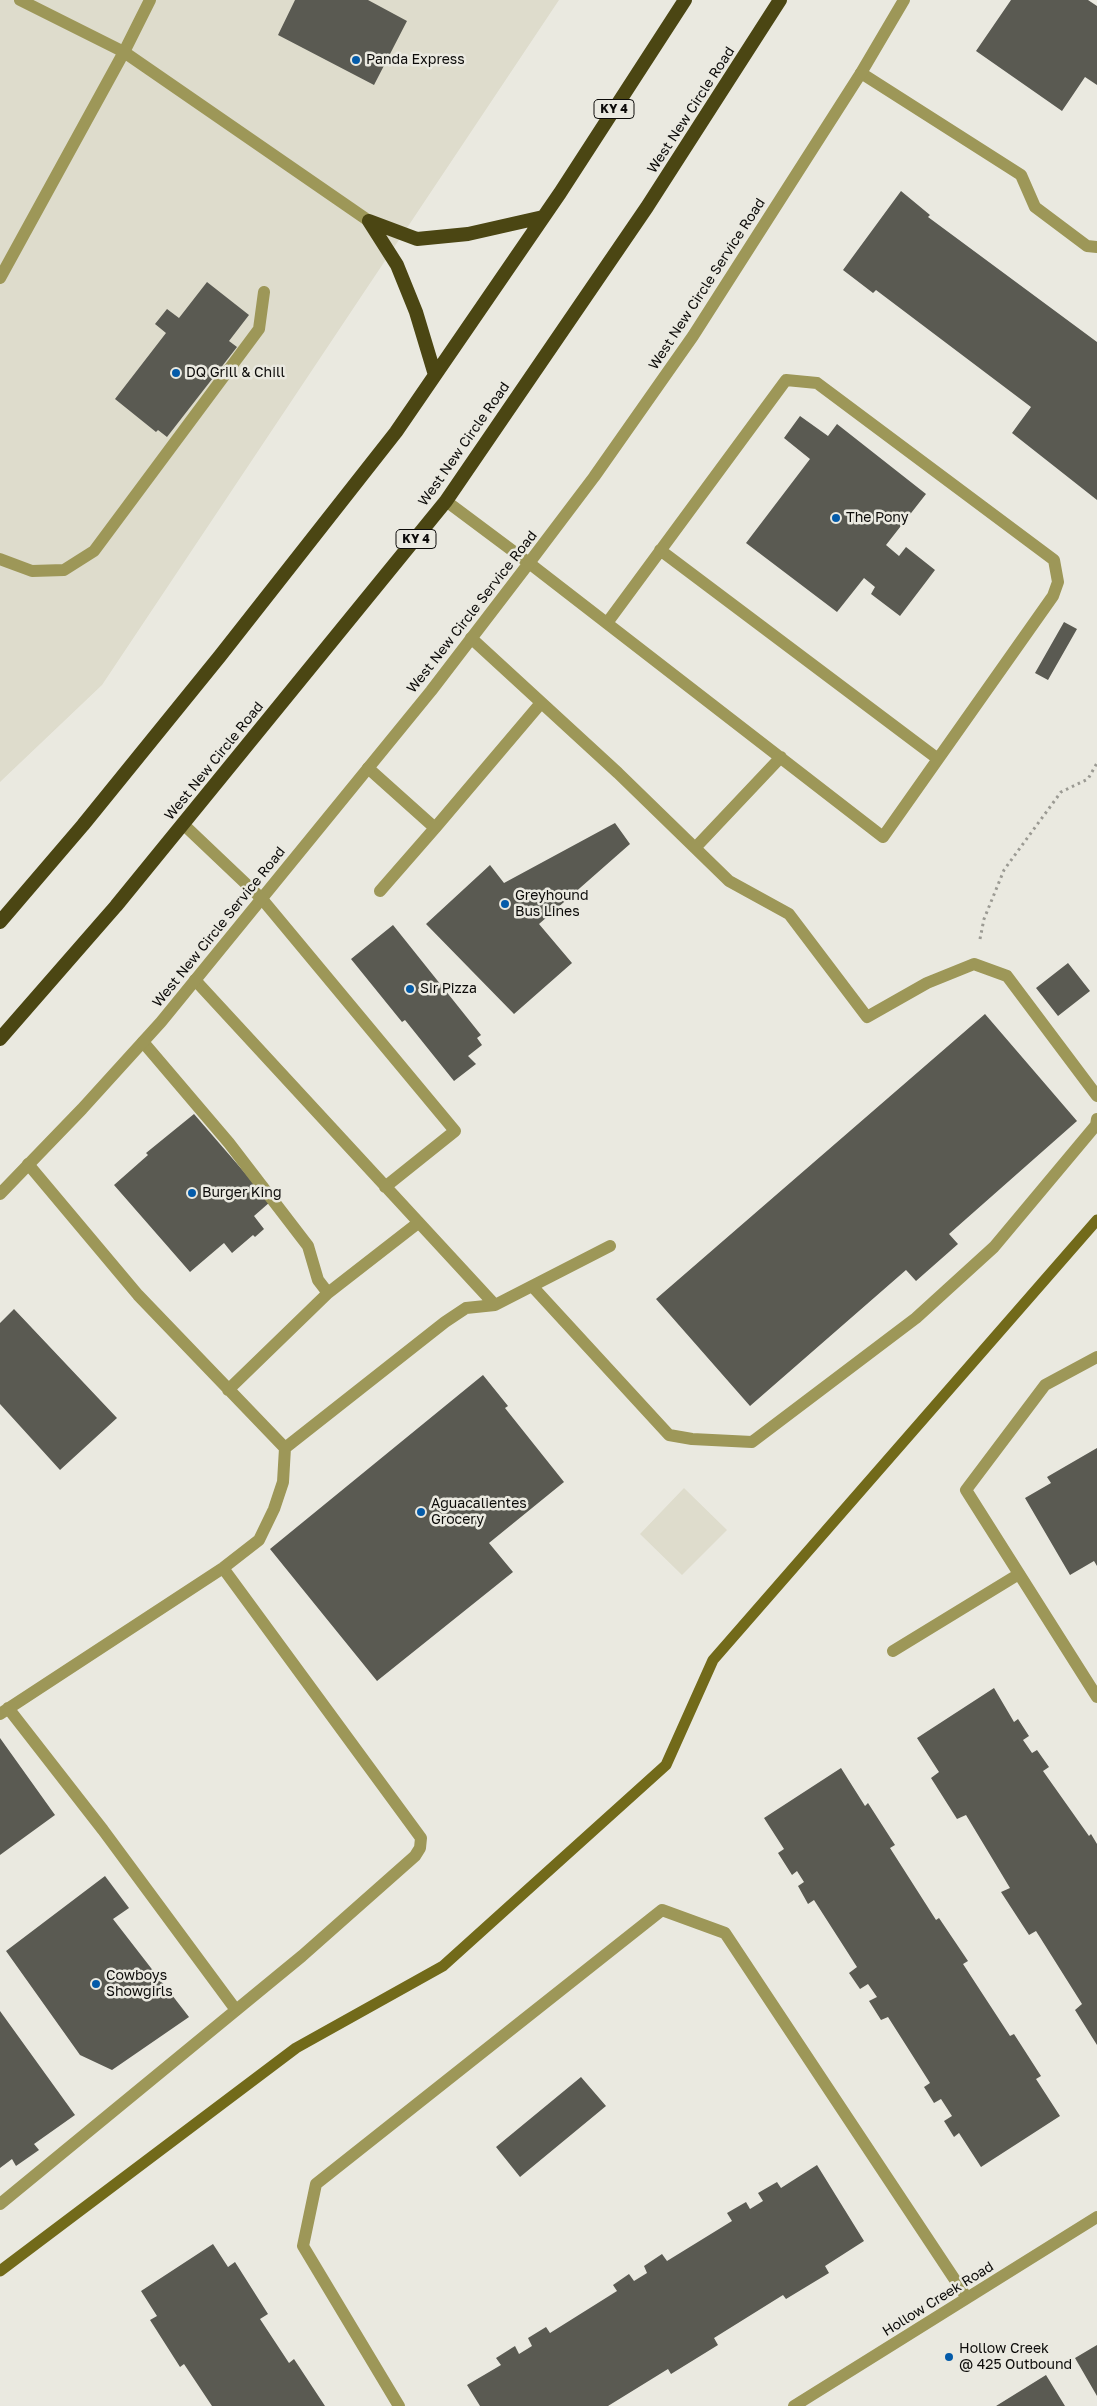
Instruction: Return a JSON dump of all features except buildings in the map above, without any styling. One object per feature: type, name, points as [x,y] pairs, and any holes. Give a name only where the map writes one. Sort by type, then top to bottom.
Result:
[{"type":"highway","name":"KY 4","points":[[0,922],[83,825],[226,649],[396,432],[543,217],[685,0]]},
{"type":"highway","name":"West New Circle Road","points":[[0,1039],[116,906],[446,501],[647,207],[780,0]]},
{"type":"highway","points":[[369,220],[418,239],[468,234],[543,217]]},
{"type":"highway","points":[[369,220],[397,265],[416,312],[434,375]]},
{"type":"street","points":[[20,0],[124,52],[369,220]]},
{"type":"street","points":[[0,278],[124,52],[150,0]]},
{"type":"street","name":"West New Circle Service Road","points":[[0,1194],[82,1109],[143,1042],[195,980],[368,768],[529,563],[600,469],[694,336],[861,73],[904,0]]},
{"type":"street","points":[[861,73],[1021,175],[1035,207],[1087,246],[1097,247]]},
{"type":"street","points":[[0,559],[32,571],[64,570],[94,551],[259,329],[264,292]]},
{"type":"street","points":[[446,501],[883,837],[1053,596],[1058,582],[1054,560],[817,384],[786,380],[607,623]]},
{"type":"street","points":[[660,550],[938,759]]},
{"type":"street","points":[[471,638],[618,773],[730,880],[789,914],[867,1017],[927,983],[974,964],[1007,976],[1097,1096]]},
{"type":"street","points":[[380,891],[541,703]]},
{"type":"street","points":[[695,848],[781,757]]},
{"type":"street","points":[[368,768],[435,828]]},
{"type":"street","points":[[183,824],[262,899],[455,1131],[386,1187]]},
{"type":"street","points":[[195,980],[495,1305]]},
{"type":"street","points":[[143,1042],[229,1143],[308,1246],[318,1280],[328,1293]]},
{"type":"street","points":[[532,1286],[669,1435],[692,1439],[752,1442],[916,1318],[994,1247],[1096,1125],[1097,1119]]},
{"type":"street","points":[[28,1164],[138,1295],[285,1448],[283,1482],[274,1509],[260,1540],[223,1568],[4,1711],[103,1830],[236,2010]]},
{"type":"street","points":[[228,1390],[328,1293],[418,1223]]},
{"type":"street","points":[[285,1448],[445,1322],[466,1308],[495,1305],[610,1246]]},
{"type":"street","points":[[1097,1357],[1045,1385],[966,1490],[1097,1697]]},
{"type":"street","points":[[0,2204],[302,1956],[415,1856],[420,1848],[421,1838],[223,1568]]},
{"type":"street","points":[[893,1652],[1019,1574]]},
{"type":"street","points":[[399,2406],[303,2246],[316,2184],[662,1910],[725,1933],[967,2298]]},
{"type":"street","name":"Hollow Creek Road","points":[[794,2406],[1097,2218]]},
{"type":"path","points":[[974,964],[984,919],[1004,870],[1061,792],[1088,779],[1097,762]]},
{"type":"shaded area","points":[[0,0],[559,0],[102,685],[0,782]]},
{"type":"shaded area","points":[[684,1488],[727,1530],[682,1575],[640,1534]]},
{"type":"waterway","points":[[0,2271],[296,2048],[443,1966],[666,1765],[713,1660],[1097,1220]]},
{"type":"place","name":"Panda Express","points":[[356,60]]},
{"type":"place","name":"DQ Grill & Chill","points":[[176,373]]},
{"type":"place","name":"The Pony","points":[[836,518]]},
{"type":"place","name":"Greyhound Bus Lines","points":[[505,904]]},
{"type":"place","name":"Sir Pizza","points":[[410,989]]},
{"type":"place","name":"Burger King","points":[[192,1193]]},
{"type":"place","name":"Aguacalientes Grocery","points":[[421,1512]]},
{"type":"place","name":"Cowboys Showgirls","points":[[96,1984]]},
{"type":"place","name":"Hollow Creek @ 425 Outbound","points":[[949,2357]]}]
